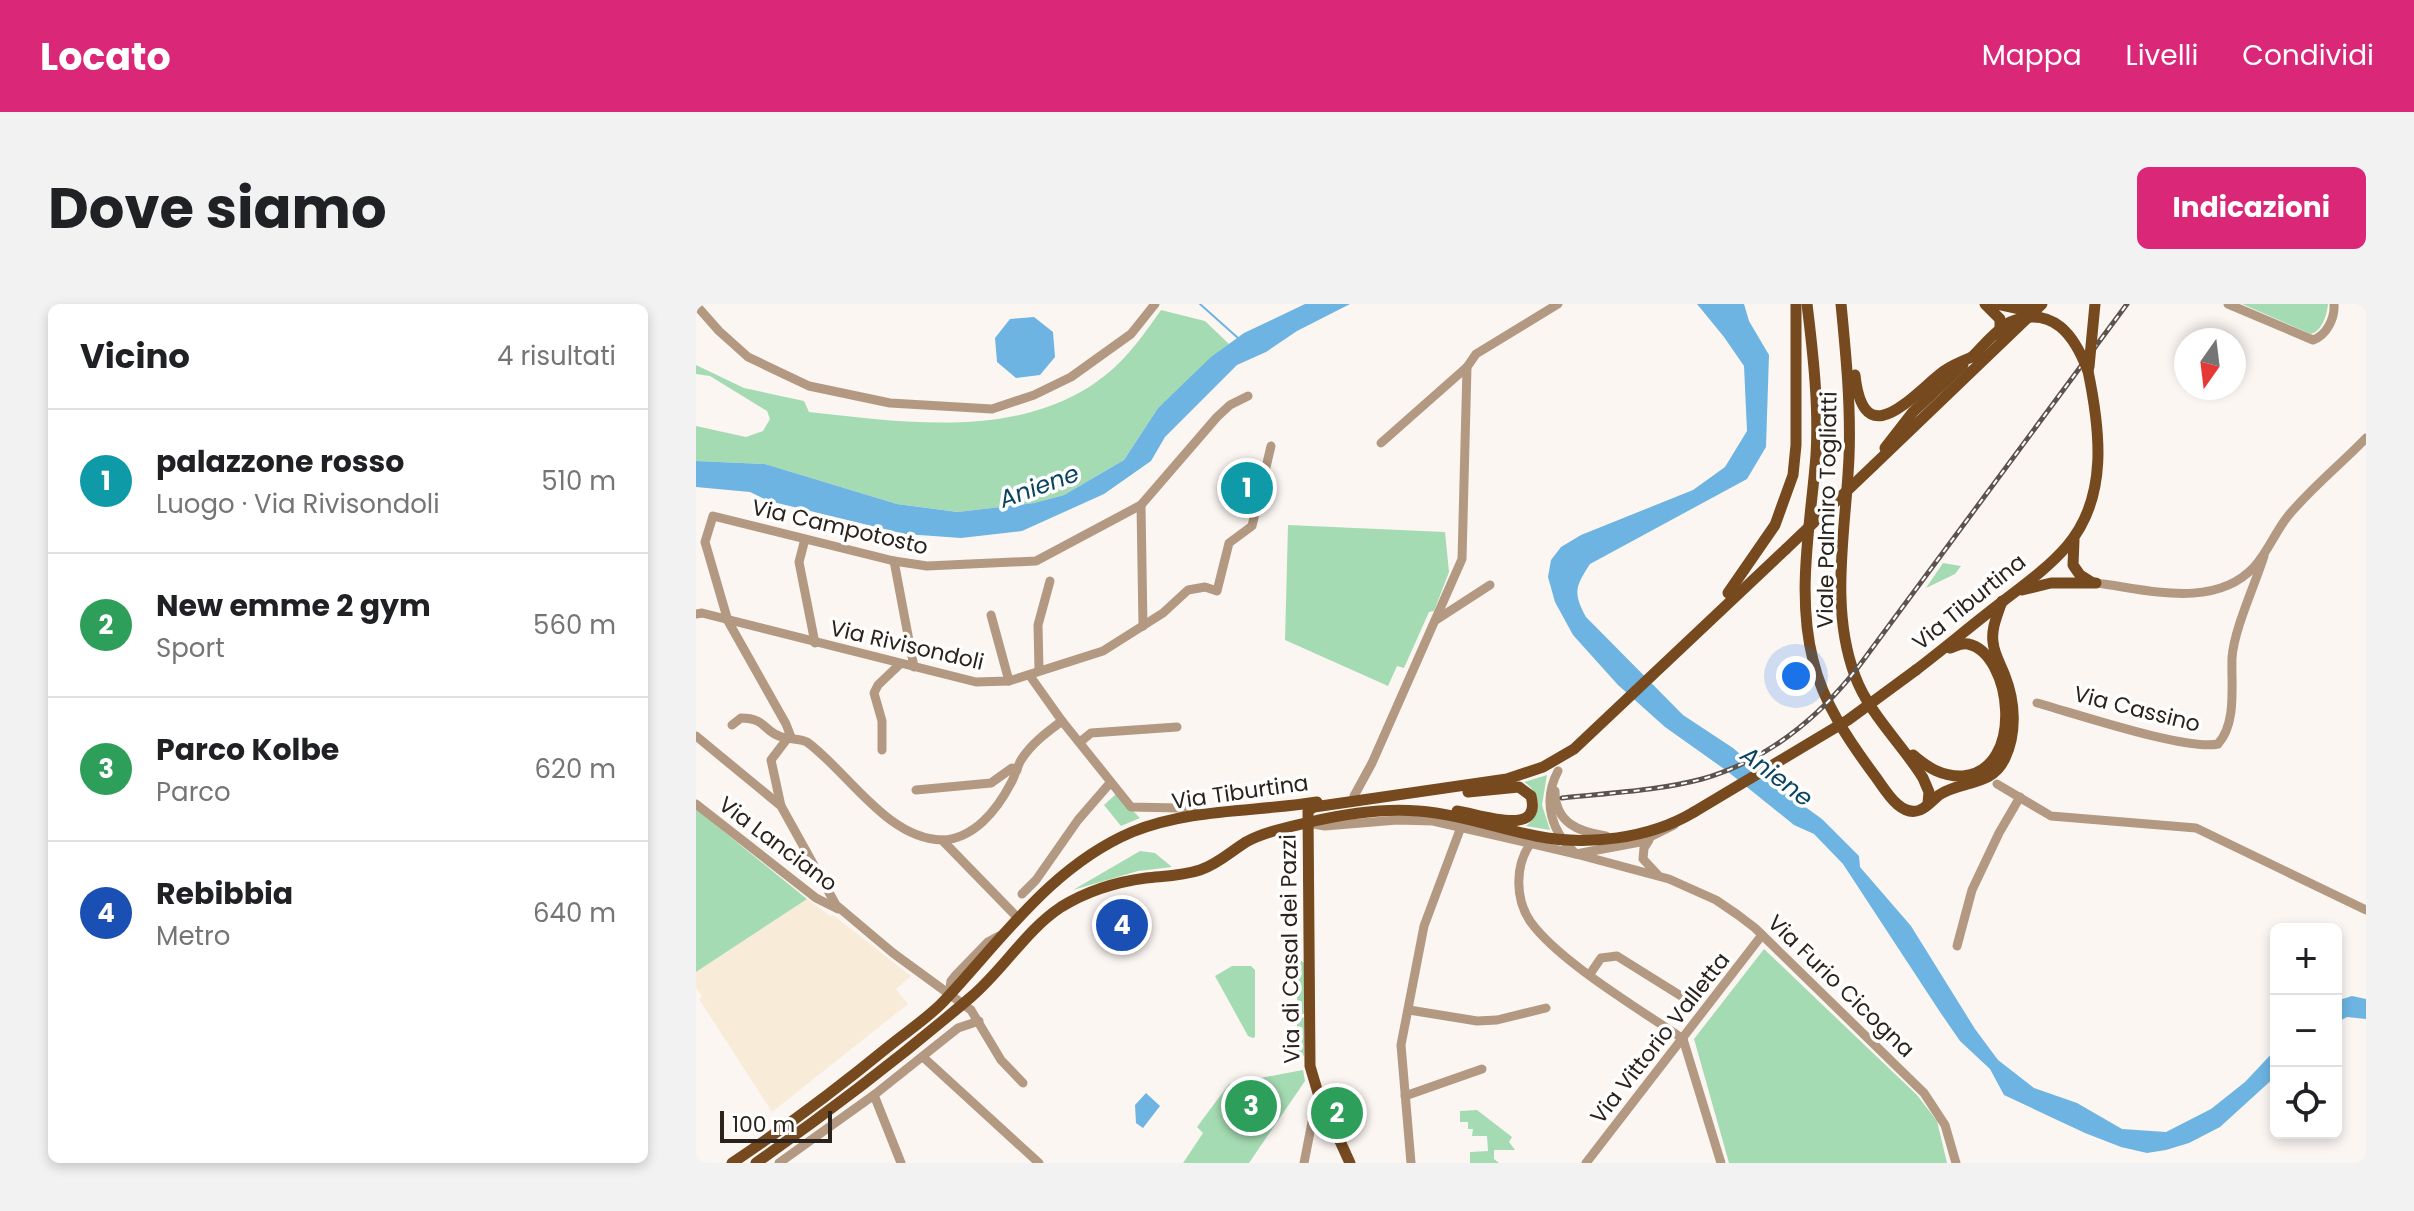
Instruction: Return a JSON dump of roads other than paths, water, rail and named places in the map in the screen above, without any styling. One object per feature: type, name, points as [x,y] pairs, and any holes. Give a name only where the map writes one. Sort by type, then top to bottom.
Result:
[{"type":"main road","points":[[1700,628],[1767,537],[1789,490],[1796,445],[1796,304]]},
{"type":"main road","name":"Viale Palmiro Togliatti","points":[[1807,304],[1816,438],[1807,578],[1808,630],[1813,662],[1824,693],[1845,733],[1890,797],[1901,807],[1913,811],[1924,808],[1928,803],[1926,782],[1859,684],[1843,628],[1841,596],[1850,433],[1841,304]]},
{"type":"main road","points":[[1985,304],[1995,311],[2002,327],[1993,349]]},
{"type":"main road","points":[[1996,304],[2019,309],[2040,304]]},
{"type":"main road","points":[[1700,628],[2040,304]]},
{"type":"main road","name":"Via Tiburtina","points":[[963,1004],[1035,927],[1062,907],[1112,884],[1200,870],[1266,834],[1307,823],[1389,810],[1440,814],[1561,839],[1613,837],[1681,819],[1848,720],[2014,593],[2056,557],[2075,535],[2094,487],[2099,448],[2098,424],[2088,371],[2095,304]]},
{"type":"main road","points":[[1874,465],[1895,432],[1949,368],[1972,357],[2009,323],[2024,317],[2041,316],[2056,321],[2072,334],[2088,371]]},
{"type":"main road","points":[[1843,330],[1852,352],[1857,395],[1867,410],[1880,414],[1893,413],[1930,390]]},
{"type":"main road","points":[[2075,535],[2073,565],[2080,575],[2096,583]]},
{"type":"main road","points":[[2014,593],[2051,583],[2096,583]]},
{"type":"main road","points":[[1928,803],[1948,790],[1991,776],[2007,755],[2013,724],[2012,703],[1993,640],[2002,601]]},
{"type":"main road","name":"Via Tiburtina","points":[[1307,823],[1308,811],[1314,807],[1515,777],[1550,764],[1574,749],[1700,628]]},
{"type":"main road","points":[[1898,742],[1929,768],[1953,776],[1984,770],[1999,752],[2005,732],[2005,704],[1992,664],[1982,652],[1970,645],[1962,644],[1942,651]]},
{"type":"main road","points":[[1411,792],[1442,794],[1519,787],[1529,793],[1533,801],[1530,814],[1519,822],[1469,813],[1440,814]]},
{"type":"main road","name":"Via Tiburtina","points":[[732,1163],[809,1110],[949,995],[1048,888],[1100,849],[1133,832],[1198,814],[1258,810],[1354,796],[1377,798]]},
{"type":"main road","name":"Via di Casal dei Pazzi","points":[[1307,823],[1310,1066],[1321,1100],[1350,1163]]},
{"type":"main road","points":[[756,1163],[843,1102],[963,1004]]},
{"type":"street","points":[[696,305],[748,357],[809,386],[890,403],[992,409],[1034,395],[1071,377],[1131,334],[1155,304]]},
{"type":"street","points":[[1381,443],[1467,367],[1476,354],[1558,304]]},
{"type":"street","points":[[2228,304],[2313,340],[2321,337],[2331,322],[2334,304]]},
{"type":"street","points":[[1354,796],[1372,763],[1462,559],[1467,367]]},
{"type":"street","name":"Via Campotosto","points":[[728,621],[705,542],[713,516],[894,561],[927,566],[1036,561],[1141,505],[1217,417],[1230,405],[1248,396]]},
{"type":"street","points":[[2096,583],[2185,594],[2205,593],[2243,576],[2264,556],[2285,520],[2362,449],[2366,438]]},
{"type":"street","name":"Via Rivisondoli","points":[[696,614],[976,682],[1009,681],[1103,651],[1143,626],[1188,590],[1205,587],[1217,591],[1229,543],[1252,526],[1271,446]]},
{"type":"street","points":[[1141,505],[1143,626]]},
{"type":"street","points":[[805,539],[799,562],[815,643]]},
{"type":"street","name":"Via Cassino","points":[[2037,703],[2167,738],[2218,744],[2230,715],[2232,654],[2264,556]]},
{"type":"street","points":[[894,561],[914,667]]},
{"type":"street","points":[[2243,576],[2255,583]]},
{"type":"street","points":[[2243,576],[2251,595]]},
{"type":"street","points":[[1050,581],[1038,625],[1034,673],[1062,721],[1110,783],[1134,808],[1178,808],[1198,814]]},
{"type":"street","points":[[1436,620],[1490,585]]},
{"type":"street","points":[[991,615],[1009,681]]},
{"type":"street","points":[[728,621],[786,724],[789,738]]},
{"type":"street","points":[[882,750],[883,726],[874,693],[900,664]]},
{"type":"street","points":[[732,725],[741,718],[756,719],[778,737],[801,739],[903,830],[942,840],[962,837],[977,827],[1008,789],[1021,760],[1036,742],[1062,721]]},
{"type":"street","points":[[1080,742],[1091,733],[1177,727]]},
{"type":"street","name":"Via Lanciano","points":[[696,736],[781,806],[840,910]]},
{"type":"street","points":[[781,806],[771,760],[789,738]]},
{"type":"street","points":[[1574,749],[1558,771],[1550,788],[1549,801],[1561,839],[1576,854]]},
{"type":"street","points":[[916,790],[991,783],[1012,768],[1017,770]]},
{"type":"street","points":[[1558,771],[1555,798],[1564,820],[1582,831],[1613,837]]},
{"type":"street","points":[[1022,894],[1110,783]]},
{"type":"street","points":[[1997,784],[2051,816],[2196,828],[2366,910]]},
{"type":"street","points":[[1957,946],[1972,890],[2020,797]]},
{"type":"street","name":"Via Lanciano","points":[[696,804],[816,898],[840,910],[963,1004],[979,1021],[1007,1068],[1023,1083]]},
{"type":"street","name":"Via Tiburtina","points":[[1307,823],[1334,826],[1405,820],[1461,827],[1576,854],[1651,838],[1681,819]]},
{"type":"street","points":[[1411,1163],[1401,1045],[1425,922],[1461,827]]},
{"type":"street","points":[[1651,838],[1644,848],[1643,859],[1660,876]]},
{"type":"street","points":[[942,840],[1018,918]]},
{"type":"street","points":[[1530,844],[1519,876],[1520,896],[1526,914],[1547,940],[1683,1039],[1721,1163]]},
{"type":"street","name":"Via Furio Cicogna","points":[[1576,854],[1660,876],[1716,900],[1762,935],[1924,1093],[1945,1125],[1956,1163]]},
{"type":"street","name":"Via Vittorio Valletta","points":[[1586,1163],[1762,935]]},
{"type":"street","points":[[1590,974],[1601,958],[1617,956],[1689,1001]]},
{"type":"street","points":[[1409,1010],[1477,1021],[1497,1020],[1546,1008]]},
{"type":"street","points":[[779,1163],[874,1095],[958,1028],[979,1021]]},
{"type":"street","points":[[923,1057],[1039,1163]]},
{"type":"street","points":[[1405,1096],[1482,1069]]},
{"type":"street","points":[[874,1095],[901,1163]]},
{"type":"street","points":[[1304,1163],[1313,1117],[1321,1100]]},
{"type":"water","points":[[1305,304],[1350,304],[1237,365],[1165,437],[1151,461],[1104,494],[1022,531],[961,538],[905,534],[769,501],[750,492],[696,487],[696,461],[765,464],[897,504],[958,512],[1034,503],[1064,495],[1124,460],[1158,408],[1211,357],[1244,333]]},
{"type":"water","points":[[1697,304],[1744,304],[1749,321],[1769,355],[1766,447],[1747,479],[1590,564],[1578,590],[1579,602],[1586,617],[1683,715],[1733,748],[1783,791],[1822,819],[1859,856],[1860,867],[1911,926],[1975,1029],[1998,1060],[2034,1088],[2077,1103],[2122,1129],[2166,1132],[2211,1109],[2245,1082],[2270,1055],[2270,1081],[2220,1127],[2189,1143],[2147,1153],[2085,1133],[2004,1095],[1990,1069],[1960,1041],[1843,864],[1814,834],[1794,825],[1727,771],[1665,727],[1618,685],[1573,635],[1555,602],[1548,577],[1551,560],[1561,547],[1581,535],[1693,490],[1725,467],[1747,431],[1744,366]]},
{"type":"water","points":[[1034,317],[1053,332],[1055,357],[1040,375],[1016,378],[997,362],[995,338],[1010,319]]},
{"type":"water","points":[[2352,996],[2366,999],[2366,1019],[2347,1017],[2342,1020],[2342,999]]},
{"type":"water","points":[[1146,1093],[1160,1106],[1143,1128],[1136,1123],[1135,1105]]},
{"type":"waterway","points":[[1200,304],[1238,338]]},
{"type":"railway","points":[[1562,798],[1650,789],[1702,779],[1748,761],[1809,720],[1859,666],[2127,304]]},
{"type":"place","name":"palazzone rosso","points":[[1247,488]]},
{"type":"place","name":"Rebibbia","points":[[1122,925]]},
{"type":"place","name":"Parco Kolbe","points":[[1251,1106]]},
{"type":"place","name":"New emme 2 gym","points":[[1337,1113]]},
{"type":"water label","name":"Aniene","points":[[1039,486]]},
{"type":"water label","name":"Aniene","points":[[1777,776]]}]
